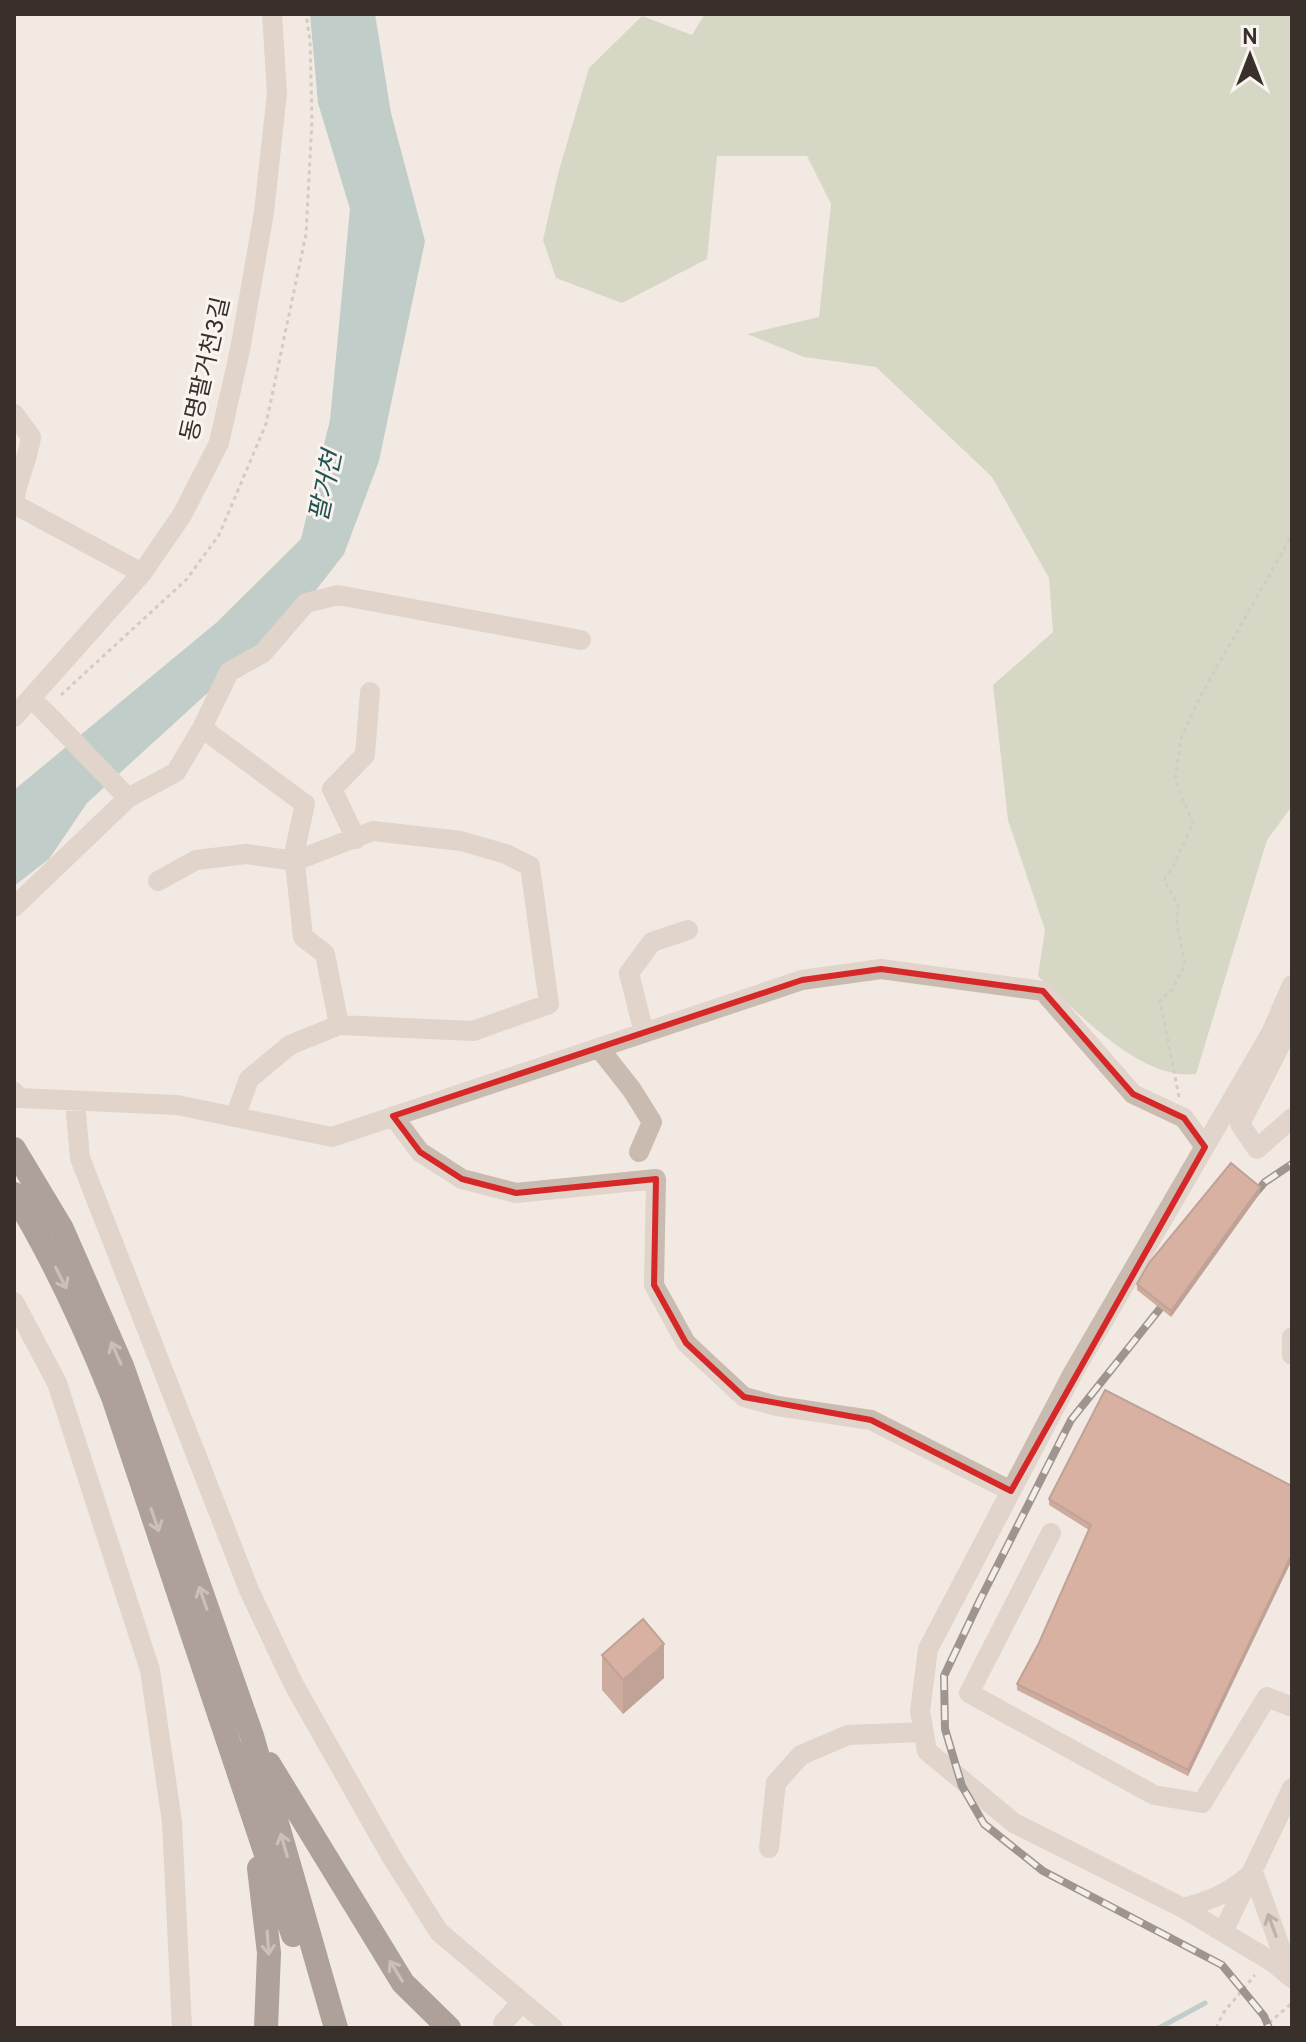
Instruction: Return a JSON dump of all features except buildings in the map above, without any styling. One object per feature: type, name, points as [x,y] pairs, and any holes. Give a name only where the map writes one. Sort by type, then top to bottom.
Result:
[{"type":"highway","points":[[14,1149],[62,1229],[122,1366],[252,1736],[336,2028]]},
{"type":"highway","points":[[19,1202],[83,1323],[113,1397],[323,2028]]},
{"type":"highway","points":[[225,1730],[260,1869],[269,1953],[266,2028]]},
{"type":"highway","points":[[252,1736],[403,1983],[449,2028]]},
{"type":"street","name":"동명팔거천3길","points":[[14,717],[41,709],[47,682],[142,573],[182,515],[219,443],[240,350],[264,212],[277,93],[272,14]]},
{"type":"street","points":[[14,414],[31,437],[29,455],[16,482],[14,504],[142,573]]},
{"type":"street","points":[[14,907],[128,798],[176,772],[229,672],[263,653],[306,603],[338,595],[581,640]]},
{"type":"street","points":[[356,839],[332,789],[365,755],[370,692]]},
{"type":"street","points":[[41,709],[128,798]]},
{"type":"street","points":[[202,728],[305,804],[295,861],[303,937],[325,954],[339,1025]]},
{"type":"street","points":[[158,881],[196,860],[246,854],[295,861],[373,831],[461,841],[506,854],[530,866],[549,1004],[473,1031],[339,1025],[290,1045],[249,1079],[235,1117]]},
{"type":"street","points":[[644,1033],[629,973],[652,942],[688,930]]},
{"type":"street","points":[[14,1092],[19,1098],[177,1105],[332,1137],[802,980],[881,969],[1043,991],[1133,1094],[1184,1118],[1205,1147]]},
{"type":"street","points":[[1292,985],[1271,1033],[1073,1373],[928,1649],[920,1711],[927,1751],[1014,1823],[1183,1908],[1274,1963],[1292,1978]]},
{"type":"street","points":[[1292,1022],[1240,1124],[1257,1149],[1292,1118]]},
{"type":"street","points":[[599,1048],[652,1122],[639,1152]]},
{"type":"street","points":[[75,1102],[80,1158],[249,1590],[294,1685],[391,1856],[439,1932],[553,2028]]},
{"type":"street","points":[[393,1116],[420,1152],[462,1179],[516,1193],[656,1179],[654,1285],[686,1343],[744,1397],[777,1406],[871,1420],[1011,1491]]},
{"type":"street","points":[[14,1302],[57,1383],[150,1670],[172,1822],[182,2028]]},
{"type":"street","points":[[1292,1337],[1292,1355]]},
{"type":"street","points":[[1051,1533],[969,1693],[1154,1795],[1202,1803],[1267,1697],[1292,1707]]},
{"type":"street","points":[[769,1848],[776,1783],[801,1755],[848,1735],[923,1732]]},
{"type":"street","points":[[1223,1932],[1292,1788]]},
{"type":"street","points":[[1183,1908],[1225,1893],[1253,1872]]},
{"type":"street","points":[[1253,1872],[1292,1978]]},
{"type":"street","points":[[503,2023],[522,2002]]},
{"type":"path","points":[[1184,1118],[1160,1000],[1172,990],[1185,965],[1177,924],[1178,905],[1164,880],[1193,823],[1175,780],[1181,738],[1201,695],[1292,535]]},
{"type":"path","points":[[1216,2028],[1224,2012],[1255,1975]]},
{"type":"path","points":[[1263,2028],[1292,2003]]},
{"type":"highlighted area","points":[[881,969],[1043,991],[1133,1094],[1184,1118],[1205,1147],[1011,1491],[871,1420],[744,1397],[686,1343],[654,1285],[656,1179],[516,1193],[462,1179],[420,1152],[393,1116],[802,980]]},
{"type":"green space","points":[[705,14],[1292,14],[1292,806],[1267,840],[1196,1074],[1153,1067],[1132,1055],[1090,1024],[1038,976],[1045,930],[1008,820],[993,685],[1053,632],[1049,578],[992,477],[876,367],[804,357],[747,334],[819,317],[831,204],[807,156],[717,156],[707,259],[622,303],[556,278],[543,240],[558,174],[589,68],[642,16],[692,35]]},
{"type":"water","name":"팔거천","points":[[310,14],[375,14],[391,113],[425,241],[379,461],[344,554],[306,603],[87,803],[49,859],[14,886],[14,790],[216,623],[301,539],[330,420],[350,209],[318,103]]},
{"type":"waterway","points":[[1159,2028],[1205,2003]]},
{"type":"railway","points":[[1245,1205],[1265,1182],[1292,1164]]},
{"type":"railway","points":[[1174,1291],[1071,1420],[944,1676],[945,1729],[962,1786],[984,1824],[1043,1871],[1222,1965],[1264,2016],[1269,2028]]}]
